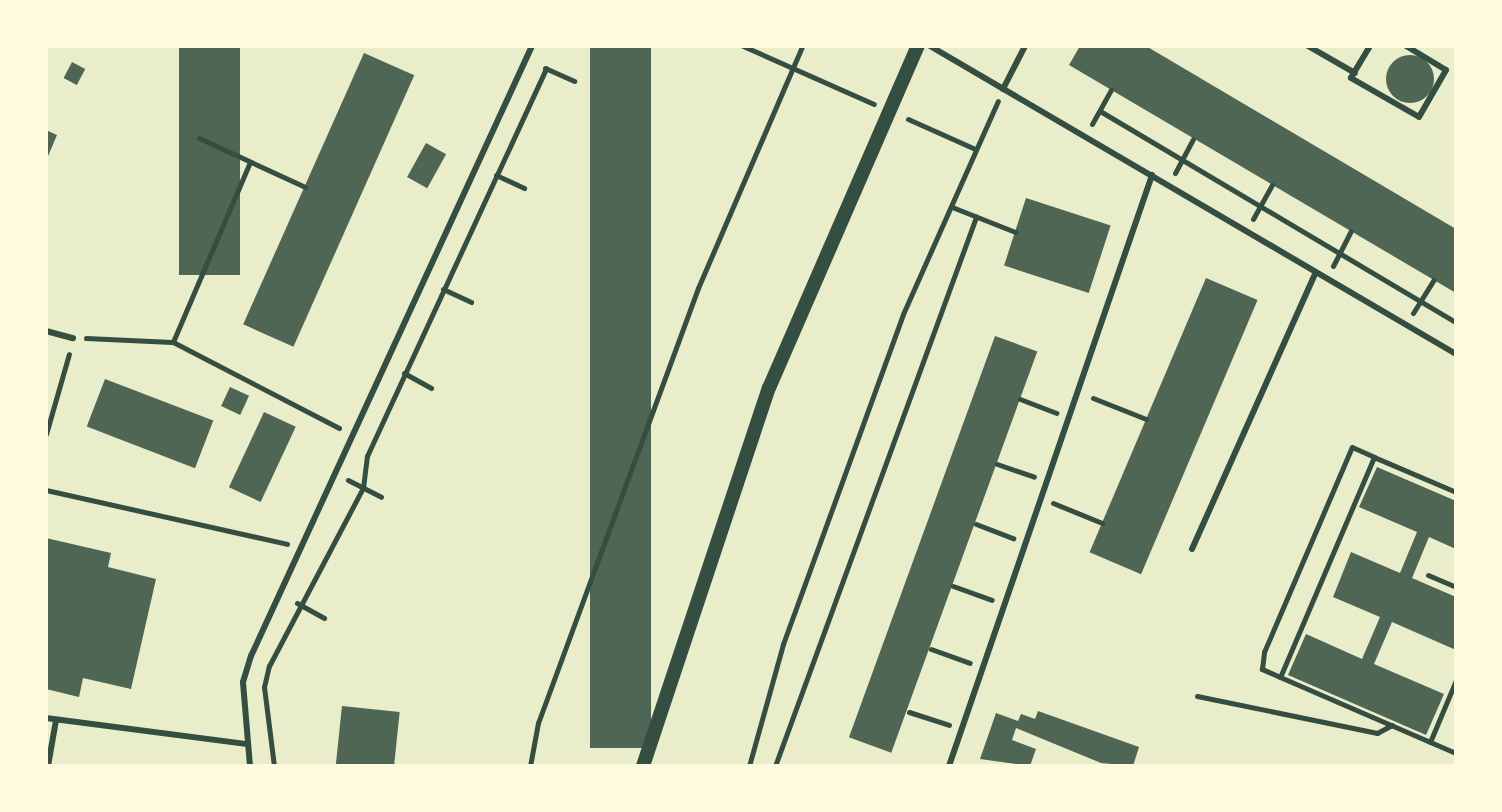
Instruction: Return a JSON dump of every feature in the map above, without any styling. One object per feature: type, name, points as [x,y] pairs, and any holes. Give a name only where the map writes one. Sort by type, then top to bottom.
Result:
[{"type":"street","points":[[643,766],[769,388],[887,109],[918,46]]},
{"type":"lane","points":[[250,766],[243,682],[299,546],[532,46]]},
{"type":"lane","points":[[930,46],[1456,354]]},
{"type":"lane","points":[[1003,89],[1025,46]]},
{"type":"lane","points":[[1308,46],[1355,73]]},
{"type":"lane","points":[[1370,46],[1351,78],[1419,117],[1446,70],[1406,46]]},
{"type":"lane","points":[[949,766],[1152,175]]},
{"type":"lane","points":[[1192,549],[1315,274]]},
{"type":"lane","points":[[46,331],[73,338]]},
{"type":"lane","points":[[46,718],[247,744]]},
{"type":"lane","points":[[48,766],[56,720]]},
{"type":"path","points":[[743,46],[975,149]]},
{"type":"path","points":[[530,766],[538,723],[698,288],[802,46]]},
{"type":"path","points":[[526,60],[574,81]]},
{"type":"path","points":[[274,766],[264,687],[298,603],[363,488],[367,456],[546,68]]},
{"type":"path","points":[[749,766],[847,467],[975,149],[1003,89]]},
{"type":"path","points":[[1086,136],[1111,90]]},
{"type":"path","points":[[1100,111],[1456,322]]},
{"type":"path","points":[[199,138],[305,187]]},
{"type":"path","points":[[1168,185],[1193,139]]},
{"type":"path","points":[[173,342],[250,162]]},
{"type":"path","points":[[477,166],[524,188]]},
{"type":"path","points":[[1246,231],[1272,185]]},
{"type":"path","points":[[952,207],[1015,232]]},
{"type":"path","points":[[775,766],[976,217]]},
{"type":"path","points":[[1326,278],[1351,231]]},
{"type":"path","points":[[424,280],[471,302]]},
{"type":"path","points":[[1407,325],[1434,280]]},
{"type":"path","points":[[46,434],[73,338],[173,342],[352,435]]},
{"type":"path","points":[[419,381],[431,388]]},
{"type":"path","points":[[1077,392],[1146,419]]},
{"type":"path","points":[[1020,399],[1069,417]]},
{"type":"path","points":[[1456,492],[1352,447],[1270,637],[1262,669],[1456,753]]},
{"type":"path","points":[[1280,677],[1374,457]]},
{"type":"path","points":[[997,464],[1046,481]]},
{"type":"path","points":[[46,490],[299,546]]},
{"type":"path","points":[[372,492],[381,497]]},
{"type":"path","points":[[1041,497],[1102,523]]},
{"type":"path","points":[[976,524],[1026,542]]},
{"type":"path","points":[[1428,575],[1456,587]]},
{"type":"path","points":[[953,586],[1004,605]]},
{"type":"path","points":[[280,594],[324,618]]},
{"type":"path","points":[[931,649],[983,668]]},
{"type":"path","points":[[1430,742],[1456,680]]},
{"type":"path","points":[[1197,696],[1377,733],[1392,725]]},
{"type":"path","points":[[909,712],[961,730]]},
{"type":"building","points":[[179,46],[240,46],[240,275],[179,275]]},
{"type":"building","points":[[590,46],[651,46],[651,748],[590,748]]},
{"type":"building","points":[[1080,46],[1146,46],[1456,229],[1456,293],[1069,65]]},
{"type":"building","points":[[364,53],[414,75],[293,347],[243,324]]},
{"type":"building","points":[[1410,55],[1427,62],[1434,79],[1427,96],[1410,103],[1393,96],[1386,79],[1393,62]]},
{"type":"building","points":[[72,62],[85,69],[77,85],[64,78]]},
{"type":"building","points":[[46,130],[57,135],[46,161]]},
{"type":"building","points":[[426,143],[446,154],[427,188],[407,177]]},
{"type":"building","points":[[1026,198],[1111,226],[1089,293],[1004,266]]},
{"type":"building","points":[[1206,278],[1258,300],[1141,574],[1090,552]]},
{"type":"building","points":[[995,336],[1037,351],[891,753],[849,737]]},
{"type":"building","points":[[105,379],[213,421],[195,468],[87,427]]},
{"type":"building","points":[[230,387],[249,396],[240,415],[221,406]]},
{"type":"building","points":[[264,412],[296,427],[261,502],[229,487]]},
{"type":"building","points":[[1377,467],[1456,501],[1456,549],[1429,537],[1412,578],[1456,597],[1456,650],[1392,622],[1374,664],[1444,694],[1426,735],[1288,675],[1306,634],[1362,659],[1380,617],[1333,597],[1351,552],[1400,573],[1417,532],[1359,507]]},
{"type":"building","points":[[46,538],[111,553],[108,567],[156,579],[131,689],[83,678],[79,697],[46,689]]},
{"type":"building","points":[[342,706],[400,712],[394,766],[336,766]]},
{"type":"building","points":[[1038,711],[1139,747],[1133,766],[1101,763],[1016,728],[1012,740],[1036,749],[1030,766],[980,759],[996,713],[1018,721],[1021,714],[1035,719]]}]
